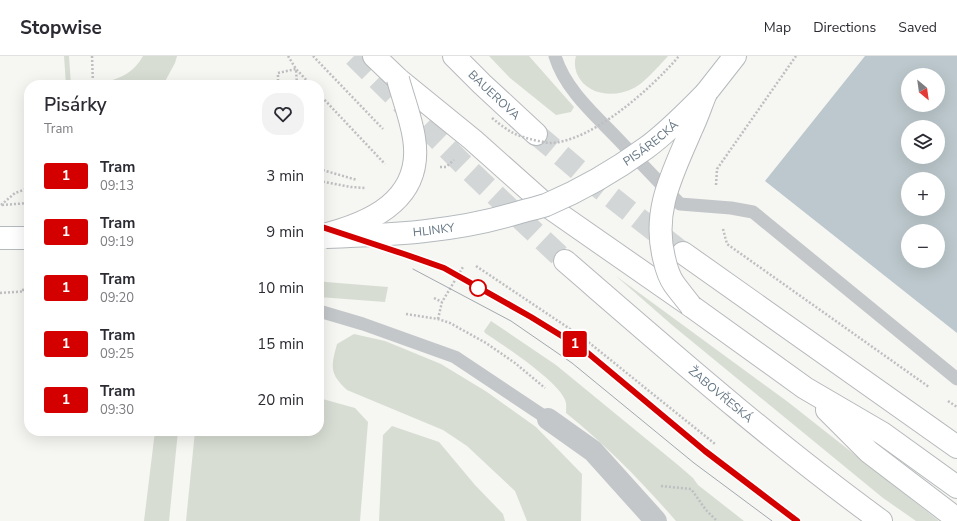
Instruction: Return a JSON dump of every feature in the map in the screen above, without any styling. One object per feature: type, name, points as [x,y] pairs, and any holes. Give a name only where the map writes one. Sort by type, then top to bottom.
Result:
[{"type":"main road","points":[[374,56],[398,79],[473,140],[546,205],[691,306],[804,388],[882,433],[957,487]]},
{"type":"main road","name":"BAUEROVA","points":[[454,56],[536,134]]},
{"type":"main road","name":"PISÁRECKÁ","points":[[546,205],[588,184],[628,160],[664,134],[706,93],[735,56]]},
{"type":"main road","points":[[324,236],[344,230],[377,215],[393,203],[410,181],[415,164],[414,137],[398,79]]},
{"type":"main road","points":[[691,306],[674,283],[666,264],[660,232],[661,218],[668,185],[674,167],[706,93]]},
{"type":"main road","name":"HLINKY","points":[[324,237],[386,235],[451,228],[508,216],[546,205]]},
{"type":"main road","points":[[0,238],[24,238]]},
{"type":"main road","points":[[683,252],[957,447]]},
{"type":"main road","name":"ŽABOVŘESKÁ","points":[[565,261],[728,401],[835,487],[881,521]]},
{"type":"main road","points":[[804,388],[869,452],[957,519]]},
{"type":"street","points":[[548,419],[593,451],[656,521]]},
{"type":"lane","points":[[555,56],[558,67],[572,89],[680,204],[731,208],[753,212],[957,379]]},
{"type":"lane","points":[[324,312],[363,324],[455,357],[548,419]]},
{"type":"path","points":[[92,56],[93,80]]},
{"type":"path","points":[[288,56],[296,69],[306,80]]},
{"type":"path","points":[[313,56],[385,131]]},
{"type":"path","points":[[492,118],[505,129],[520,137],[549,143],[581,136],[612,117],[668,70],[679,56]]},
{"type":"path","points":[[278,80],[278,73],[296,69]]},
{"type":"path","points":[[296,69],[297,80]]},
{"type":"path","points":[[324,99],[385,164]]},
{"type":"path","points":[[439,166],[446,167],[455,160]]},
{"type":"path","points":[[324,170],[358,180]]},
{"type":"path","points":[[324,182],[365,188],[372,187]]},
{"type":"path","points":[[0,205],[15,193],[24,190]]},
{"type":"path","points":[[0,205],[24,203]]},
{"type":"path","points":[[476,266],[582,337],[715,444]]},
{"type":"path","points":[[411,314],[438,319],[442,302],[463,267]]},
{"type":"path","points":[[2,292],[24,290]]},
{"type":"path","points":[[434,298],[442,302]]},
{"type":"shaded area","points":[[64,56],[69,56],[71,80],[66,80]]},
{"type":"shaded area","points":[[143,56],[177,56],[166,80],[112,80],[128,73]]},
{"type":"shaded area","points":[[489,56],[529,56],[574,107],[571,112],[556,115],[510,78]]},
{"type":"shaded area","points":[[576,56],[668,56],[652,74],[638,86],[627,91],[610,94],[594,91],[587,87],[577,74],[575,63]]},
{"type":"shaded area","points":[[865,56],[957,56],[957,333],[765,181]]},
{"type":"shaded area","points":[[616,276],[788,402],[939,521],[916,521],[883,498],[672,325]]},
{"type":"shaded area","points":[[324,281],[388,287],[385,302],[324,297]]},
{"type":"shaded area","points":[[491,321],[556,365],[678,465],[693,478],[698,485],[744,521],[676,521],[623,464],[566,413],[565,400],[552,383],[529,364],[485,333],[484,331]]},
{"type":"shaded area","points":[[354,334],[385,341],[441,364],[487,392],[536,427],[582,474],[581,521],[527,521],[515,491],[467,446],[443,430],[347,390],[334,374],[333,364],[337,344]]},
{"type":"shaded area","points":[[324,399],[355,408],[368,422],[360,521],[186,521],[194,436],[324,436]]},
{"type":"shaded area","points":[[392,426],[439,442],[475,485],[503,514],[505,521],[379,521],[383,435]]},
{"type":"shaded area","points":[[154,436],[178,436],[169,521],[144,521]]},
{"type":"tunnel","points":[[354,56],[467,168],[565,261]]},
{"type":"tunnel","points":[[536,134],[601,189],[683,253]]},
{"type":"tram line","name":"1","points":[[324,228],[444,268],[531,317],[583,349],[705,451],[797,521]]},
{"type":"tram line","points":[[443,268],[531,317],[583,349],[705,451],[797,521]]},
{"type":"tram line","points":[[413,269],[511,321],[572,363],[694,463],[772,521]]}]
